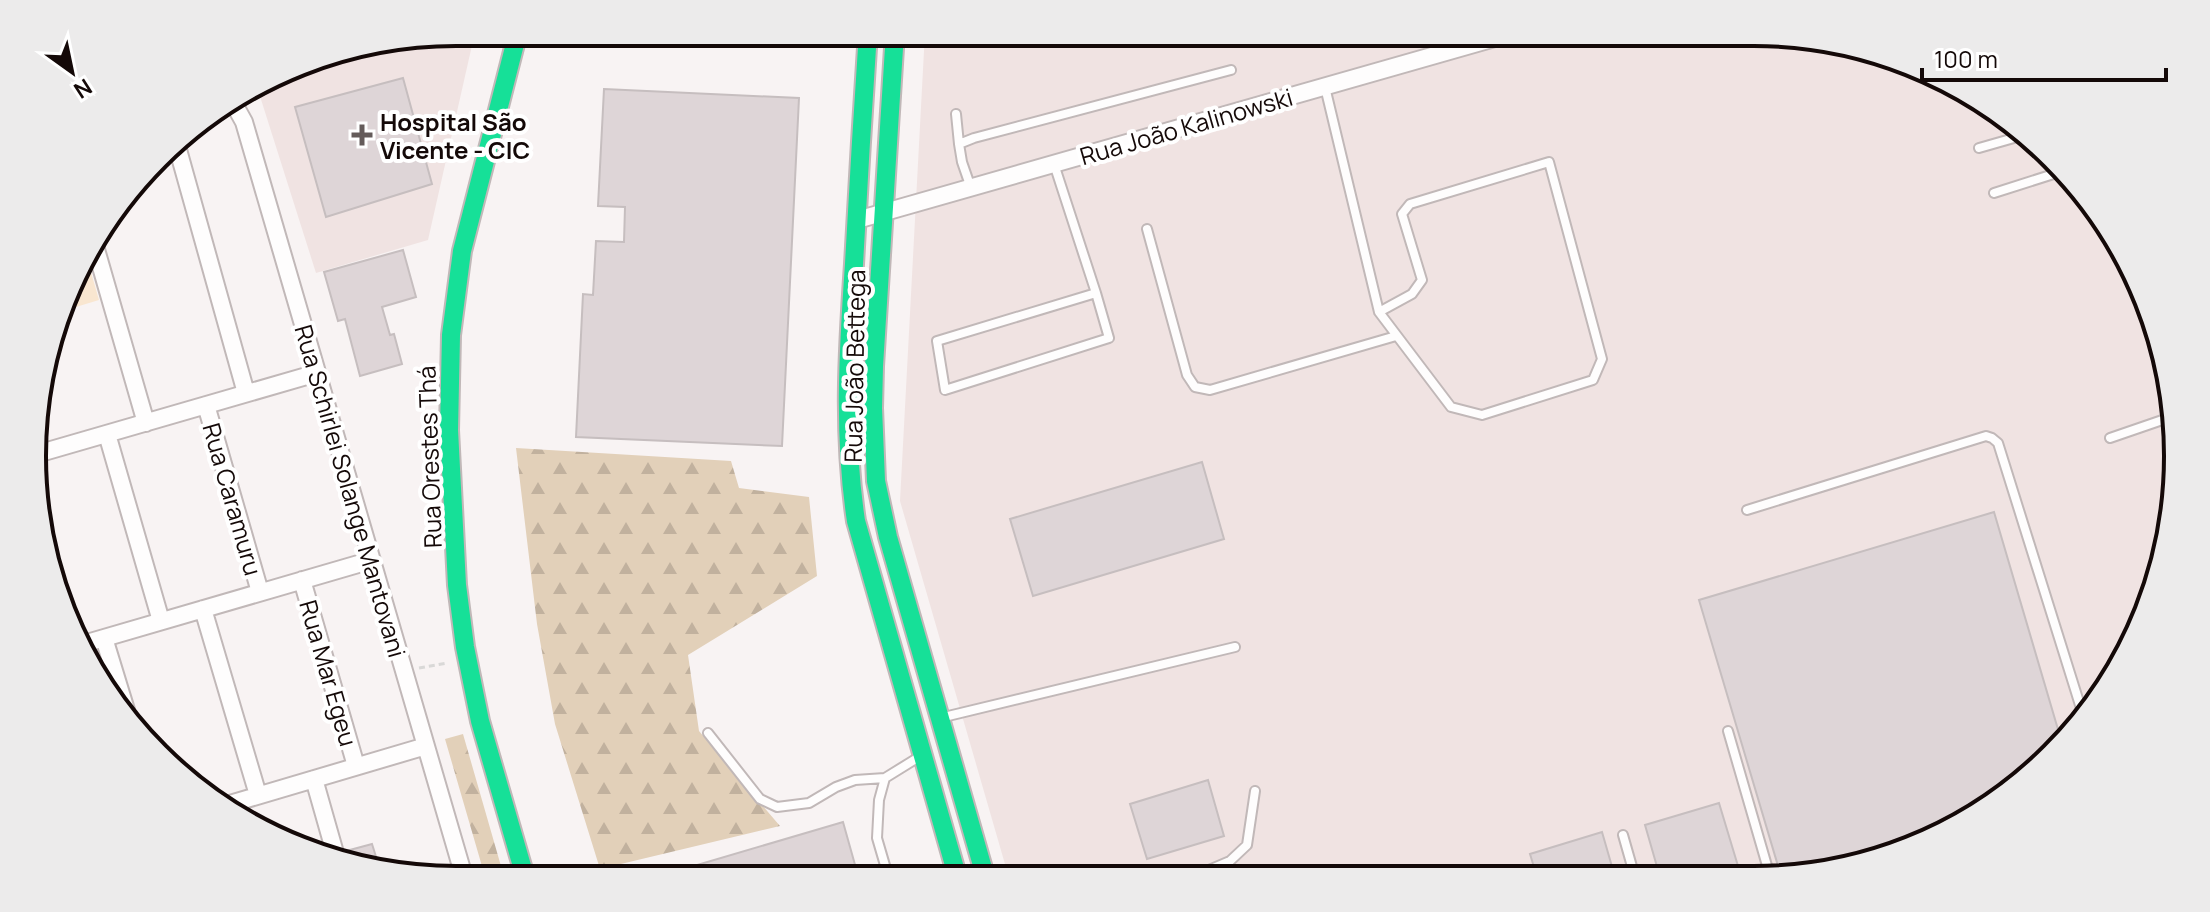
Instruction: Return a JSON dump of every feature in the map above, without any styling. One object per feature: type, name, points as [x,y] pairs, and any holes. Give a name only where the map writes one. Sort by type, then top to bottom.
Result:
[{"type":"main road","name":"Rua Orestes Thá","points":[[514,46],[462,251],[451,335],[449,430],[457,585],[465,647],[480,721],[522,866]]},
{"type":"main road","name":"Rua João Bettega","points":[[867,46],[847,400],[851,491],[856,521],[954,866]]},
{"type":"main road","name":"Rua João Bettega","points":[[893,46],[874,380],[876,481],[888,537],[982,866]]},
{"type":"street","name":"Rua João Kalinowski","points":[[857,220],[1467,46]]},
{"type":"street","name":"Rua Schirlei Solange Mantovani","points":[[237,109],[244,122],[461,866]]},
{"type":"street","points":[[179,154],[246,393]]},
{"type":"street","points":[[96,261],[146,423]]},
{"type":"street","points":[[46,451],[317,373]]},
{"type":"street","name":"Rua Caramuru","points":[[206,405],[260,592]]},
{"type":"street","points":[[107,434],[161,621]]},
{"type":"street","points":[[91,642],[372,560]]},
{"type":"street","name":"Rua Mar Egeu","points":[[302,580],[356,766]]},
{"type":"street","points":[[203,609],[258,795]]},
{"type":"street","points":[[104,638],[120,691]]},
{"type":"street","points":[[236,802],[426,746]]},
{"type":"street","points":[[314,779],[333,847]]},
{"type":"lane","points":[[1444,46],[1446,52]]},
{"type":"lane","points":[[959,144],[1231,70]]},
{"type":"lane","points":[[1325,86],[1379,312],[1451,407],[1482,415],[1593,380],[1602,359],[1549,162],[1410,204],[1402,214],[1422,280],[1412,294],[1379,312]]},
{"type":"lane","points":[[956,114],[962,162],[971,188]]},
{"type":"lane","points":[[1979,148],[2013,138]]},
{"type":"lane","points":[[1054,164],[1096,293],[1109,338],[945,390],[937,341],[1096,293]]},
{"type":"lane","points":[[1994,193],[2052,175]]},
{"type":"lane","points":[[1147,229],[1187,375],[1195,387],[1210,390],[1396,336]]},
{"type":"lane","points":[[2110,438],[2162,420]]},
{"type":"lane","points":[[1747,510],[1986,436],[1992,438],[1998,443],[2080,705]]},
{"type":"lane","points":[[940,718],[1235,647]]},
{"type":"lane","points":[[1728,731],[1767,866]]},
{"type":"lane","points":[[708,733],[760,799],[777,807],[809,803],[855,780],[885,778],[923,754]]},
{"type":"lane","points":[[885,778],[879,800],[877,838],[885,866]]},
{"type":"lane","points":[[1218,866],[1230,861],[1247,845],[1255,791]]},
{"type":"lane","points":[[1623,835],[1632,866]]},
{"type":"path","points":[[417,668],[459,660]]},
{"type":"shaded area","name":"Hospital São Vicente - CIC","points":[[472,46],[428,240],[316,273],[260,96],[299,77],[350,60],[402,50]]},
{"type":"shaded area","points":[[924,46],[1754,46],[1834,54],[1886,68],[1935,88],[1982,115],[2044,166],[2079,206],[2109,251],[2133,299],[2156,376],[2163,429],[2160,510],[2142,588],[2109,661],[2062,726],[2004,781],[1935,824],[1860,852],[1781,865],[1006,866],[900,501]]},
{"type":"green space","points":[[90,270],[99,300],[74,308]]},
{"type":"green space","points":[[516,448],[731,461],[739,488],[809,497],[817,576],[688,655],[699,731],[780,826],[613,866],[599,866],[555,724],[537,624]]},
{"type":"green space","points":[[463,734],[501,866],[482,866],[445,739]]},
{"type":"building","points":[[403,78],[432,184],[326,217],[295,107]]},
{"type":"building","points":[[604,89],[799,98],[782,446],[576,437],[583,294],[593,295],[596,241],[624,242],[625,207],[598,206]]},
{"type":"building","points":[[403,250],[416,297],[382,307],[402,364],[360,376],[345,319],[338,321],[324,272]]},
{"type":"building","points":[[1202,462],[1224,539],[1033,596],[1010,519]]},
{"type":"building","points":[[1994,512],[2058,730],[2004,781],[1935,824],[1860,852],[1778,865],[1699,600]]},
{"type":"building","points":[[1208,780],[1224,836],[1147,859],[1130,804]]},
{"type":"building","points":[[1719,803],[1738,866],[1657,866],[1645,825]]},
{"type":"building","points":[[843,822],[855,866],[694,866]]},
{"type":"building","points":[[1602,832],[1612,866],[1534,866],[1530,854]]},
{"type":"building","points":[[372,844],[376,858],[350,852],[346,851]]},
{"type":"traffic: fast","points":[[514,46],[462,251],[451,335],[449,430],[457,585],[465,647],[480,721],[522,866]]},
{"type":"traffic: fast","points":[[867,46],[849,361],[848,425],[852,489],[856,521],[954,866]]},
{"type":"traffic: fast","points":[[894,46],[874,366],[876,481],[888,537],[982,866]]},
{"type":"place","name":"Hospital São Vicente - CIC","points":[[362,135]]}]
